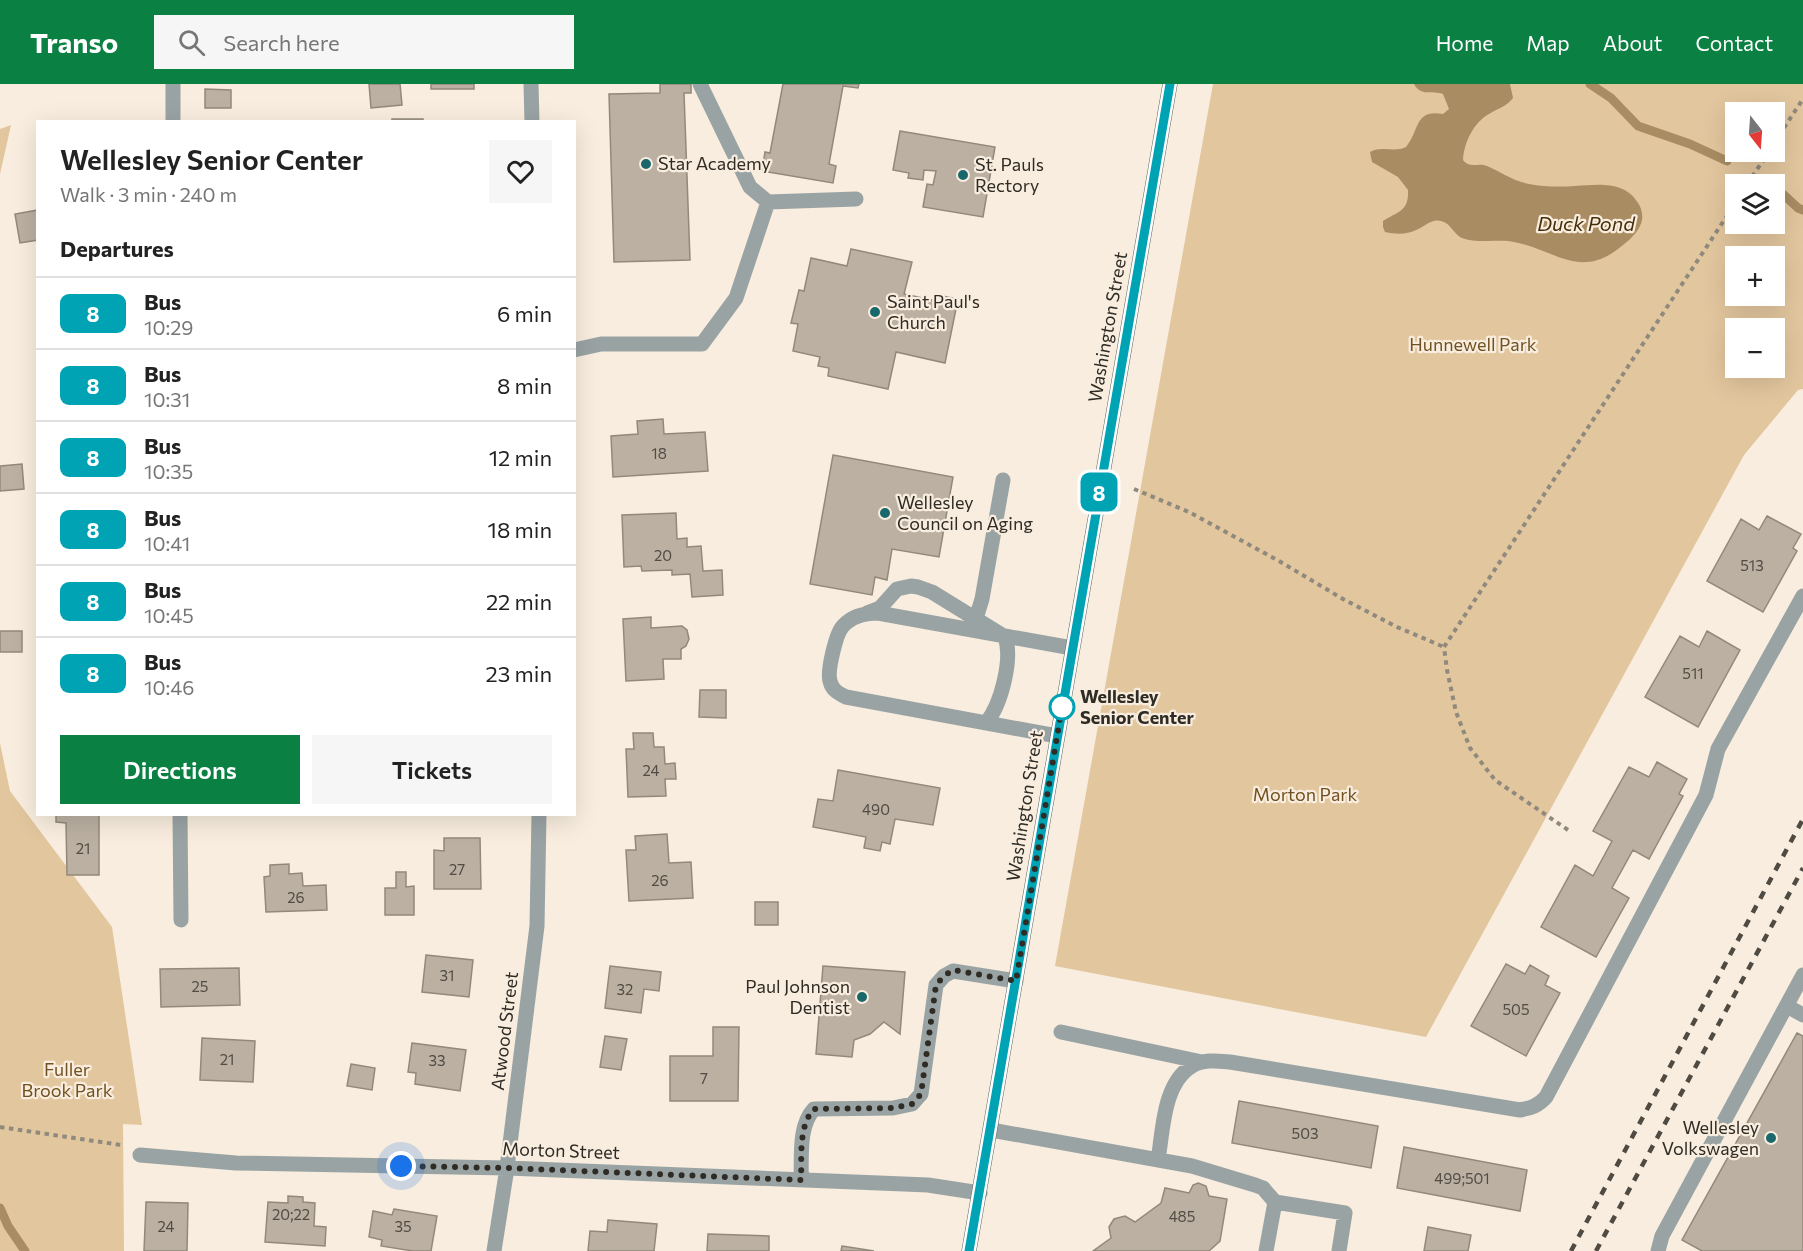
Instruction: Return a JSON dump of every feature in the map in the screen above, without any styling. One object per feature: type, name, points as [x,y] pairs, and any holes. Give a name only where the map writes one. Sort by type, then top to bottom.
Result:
[{"type":"main road","name":"Washington Street","points":[[969,1251],[1170,84]]},
{"type":"street","points":[[173,84],[173,120]]},
{"type":"street","points":[[531,84],[532,120]]},
{"type":"street","points":[[700,84],[750,187],[768,202],[856,199]]},
{"type":"street","points":[[576,350],[601,344],[702,344],[736,298],[768,202]]},
{"type":"street","points":[[974,625],[982,599],[1003,480]]},
{"type":"street","points":[[974,625],[925,589],[911,586],[897,589],[880,608],[851,620],[837,633],[829,677],[833,688],[846,697],[1057,736]]},
{"type":"street","points":[[1062,1032],[1202,1062],[1230,1062],[1520,1110],[1535,1107],[1546,1097],[1706,795],[1718,749],[1803,597]]},
{"type":"street","points":[[867,613],[878,612],[974,625],[1005,637],[1072,648]]},
{"type":"street","points":[[986,723],[999,700],[1003,682],[1007,653],[1005,637]]},
{"type":"street","points":[[180,816],[182,920]]},
{"type":"street","name":"Atwood Street","points":[[494,1251],[507,1168],[537,926],[539,816]]},
{"type":"street","points":[[801,1180],[803,1131],[806,1117],[814,1109],[893,1108],[912,1104],[921,1094],[936,985],[944,976],[953,970],[1016,981]]},
{"type":"street","points":[[1658,1251],[1662,1236],[1803,975]]},
{"type":"street","points":[[1787,1006],[1803,1015]]},
{"type":"street","points":[[1158,1160],[1170,1094],[1184,1073],[1192,1066],[1202,1062]]},
{"type":"street","points":[[991,1130],[1214,1171],[1263,1188],[1275,1202],[1345,1213],[1339,1251]]},
{"type":"street","name":"Morton Street","points":[[140,1155],[236,1163],[507,1168],[940,1186],[980,1193]]},
{"type":"street","points":[[1266,1251],[1275,1202]]},
{"type":"path","points":[[1785,126],[1803,99]]},
{"type":"path","points":[[1568,830],[1495,780],[1470,748],[1456,712],[1444,647],[1725,219]]},
{"type":"path","points":[[1134,489],[1189,512],[1352,604],[1444,647]]},
{"type":"path","points":[[1,1127],[126,1146],[140,1155]]},
{"type":"green space","name":"Hunnewell Park","points":[[1213,84],[1803,84],[1803,389],[1798,390],[1744,455],[1426,1037],[1055,966]]},
{"type":"green space","points":[[11,125],[0,174],[0,129]]},
{"type":"green space","name":"Fuller Brook Park","points":[[0,743],[10,791],[112,927],[142,1125],[123,1124],[124,1251],[0,1251]]},
{"type":"water","name":"Duck Pond","points":[[1414,84],[1510,84],[1513,98],[1478,123],[1467,140],[1463,160],[1471,165],[1487,166],[1523,183],[1540,186],[1618,187],[1632,196],[1640,206],[1642,220],[1637,231],[1626,243],[1607,256],[1593,261],[1579,262],[1524,244],[1508,241],[1467,240],[1459,236],[1447,224],[1438,220],[1408,233],[1385,232],[1383,221],[1402,210],[1407,202],[1408,190],[1398,177],[1372,162],[1370,152],[1406,147],[1422,118],[1434,113],[1443,114],[1449,109],[1443,94],[1423,92]]},
{"type":"building","points":[[369,84],[400,84],[402,105],[371,108]]},
{"type":"building","points":[[431,84],[474,84],[474,89],[431,89]]},
{"type":"building","name":"Star Academy","points":[[660,84],[691,84],[691,93],[684,93],[690,260],[614,262],[609,94],[660,93]]},
{"type":"building","points":[[783,84],[859,84],[858,88],[843,86],[829,164],[836,166],[833,183],[762,171],[765,152],[770,153]]},
{"type":"building","points":[[205,89],[231,90],[231,108],[205,108]]},
{"type":"building","points":[[392,119],[423,119],[423,120]]},
{"type":"building","name":"St. Pauls Rectory","points":[[900,131],[995,147],[983,217],[923,207],[927,184],[933,185],[936,171],[924,170],[923,180],[908,178],[909,173],[893,170]]},
{"type":"building","points":[[36,210],[36,240],[20,243],[15,214]]},
{"type":"building","name":"Saint Paul's Church","points":[[851,249],[912,262],[904,294],[941,302],[943,296],[958,299],[945,363],[896,352],[888,389],[828,376],[829,368],[818,366],[820,357],[793,351],[798,324],[791,323],[799,290],[804,291],[811,258],[847,266]]},
{"type":"building","points":[[663,419],[664,434],[705,432],[708,471],[613,477],[611,436],[638,434],[637,421]]},
{"type":"building","name":"Wellesley Council on Aging","points":[[833,455],[953,477],[939,557],[892,549],[887,580],[875,577],[872,595],[810,584]]},
{"type":"building","points":[[22,464],[24,489],[0,491],[0,466]]},
{"type":"building","points":[[676,513],[677,539],[687,538],[687,547],[701,546],[703,571],[722,570],[723,595],[692,597],[690,574],[672,575],[672,570],[642,571],[641,566],[624,567],[622,515]]},
{"type":"building","points":[[1767,516],[1801,534],[1793,548],[1797,551],[1763,612],[1707,581],[1741,519],[1759,530]]},
{"type":"building","points":[[651,617],[651,628],[682,626],[687,630],[689,639],[686,646],[681,649],[681,659],[663,659],[664,679],[626,681],[623,619]]},
{"type":"building","points":[[0,631],[22,631],[22,652],[0,652]]},
{"type":"building","points":[[1707,631],[1740,650],[1698,727],[1645,697],[1680,636],[1699,647]]},
{"type":"building","points":[[700,690],[726,690],[726,718],[699,717]]},
{"type":"building","points":[[633,733],[653,733],[654,747],[664,747],[665,764],[675,763],[676,779],[665,779],[666,796],[628,797],[626,749],[634,749]]},
{"type":"building","points":[[1657,762],[1687,779],[1679,794],[1683,796],[1649,859],[1633,850],[1612,888],[1629,898],[1596,957],[1541,927],[1575,865],[1593,876],[1612,841],[1593,831],[1629,767],[1649,777]]},
{"type":"building","points":[[838,770],[940,788],[933,825],[895,819],[890,844],[882,842],[880,851],[864,848],[866,837],[813,827],[818,799],[833,801]]},
{"type":"building","points":[[56,816],[99,816],[99,875],[67,875],[66,823],[56,822]]},
{"type":"building","points":[[667,834],[669,863],[691,862],[693,898],[629,901],[626,850],[636,850],[635,836]]},
{"type":"building","points":[[444,838],[480,838],[481,889],[434,889],[434,850],[444,851]]},
{"type":"building","points":[[289,864],[289,874],[302,873],[303,886],[326,885],[327,910],[266,912],[264,877],[270,876],[270,865]]},
{"type":"building","points":[[396,872],[406,872],[406,887],[414,886],[414,915],[385,915],[385,888],[396,888]]},
{"type":"building","points":[[755,902],[778,902],[778,925],[755,925]]},
{"type":"building","points":[[426,955],[473,960],[469,997],[422,992]]},
{"type":"building","points":[[1506,964],[1525,974],[1530,965],[1549,976],[1545,985],[1560,993],[1526,1056],[1471,1026]]},
{"type":"building","points":[[610,966],[661,972],[659,991],[644,989],[641,1013],[605,1008]]},
{"type":"building","name":"Paul Johnson Dentist","points":[[823,966],[905,972],[900,1034],[884,1022],[870,1034],[854,1040],[852,1057],[816,1054]]},
{"type":"building","points":[[239,968],[240,1005],[161,1007],[160,969]]},
{"type":"building","points":[[713,1027],[739,1027],[738,1101],[670,1101],[670,1056],[713,1056]]},
{"type":"building","name":"Wellesley Volkswagen","points":[[1797,1033],[1803,1036],[1803,1251],[1702,1251],[1682,1240]]},
{"type":"building","points":[[605,1036],[627,1039],[621,1070],[600,1067]]},
{"type":"building","points":[[202,1038],[255,1041],[253,1082],[200,1080]]},
{"type":"building","points":[[412,1043],[466,1050],[460,1091],[415,1084],[416,1073],[408,1072]]},
{"type":"building","points":[[351,1064],[375,1068],[372,1090],[347,1086]]},
{"type":"building","points":[[1239,1101],[1378,1126],[1371,1168],[1232,1143]]},
{"type":"building","points":[[1404,1147],[1527,1170],[1520,1211],[1397,1188]]},
{"type":"building","points":[[1198,1183],[1206,1186],[1209,1196],[1227,1199],[1220,1241],[1209,1251],[1093,1251],[1111,1238],[1109,1227],[1114,1219],[1125,1216],[1135,1222],[1161,1203],[1165,1188],[1189,1193],[1193,1185]]},
{"type":"building","points":[[288,1196],[303,1197],[303,1202],[315,1203],[314,1226],[326,1227],[325,1246],[265,1242],[268,1202],[288,1203]]},
{"type":"building","points":[[146,1202],[188,1203],[187,1251],[144,1251]]},
{"type":"building","points":[[394,1209],[437,1216],[431,1251],[381,1246],[382,1240],[369,1237],[373,1211],[392,1215]]},
{"type":"building","points":[[608,1220],[657,1224],[654,1251],[588,1251],[590,1231],[607,1232]]},
{"type":"building","points":[[1428,1227],[1471,1235],[1468,1251],[1424,1251]]},
{"type":"building","points":[[708,1234],[769,1236],[769,1251],[707,1251]]},
{"type":"building","points":[[842,1246],[874,1251],[841,1251]]},
{"type":"waterway","points":[[1590,84],[1611,98],[1638,126],[1690,144],[1725,160]]},
{"type":"waterway","points":[[1785,196],[1803,210]]},
{"type":"waterway","points":[[0,1208],[8,1226],[25,1251]]},
{"type":"railway","points":[[1571,1251],[1803,819]]},
{"type":"railway","points":[[1596,1251],[1803,868]]},
{"type":"bus line","name":"8","points":[[969,1251],[1170,84]]},
{"type":"place","name":"Star Academy","points":[[646,164]]},
{"type":"place","name":"St. Pauls Rectory","points":[[963,175]]},
{"type":"place","name":"Saint Paul's Church","points":[[875,312]]},
{"type":"place","name":"Wellesley Council on Aging","points":[[885,513]]},
{"type":"place","name":"Wellesley Senior Center","points":[[1062,707]]},
{"type":"place","name":"Paul Johnson Dentist","points":[[862,997]]},
{"type":"place","name":"Wellesley Volkswagen","points":[[1771,1138]]},
{"type":"route","points":[[401,1166],[801,1180],[803,1131],[806,1117],[814,1109],[893,1108],[912,1104],[921,1094],[936,985],[953,970],[1016,981],[1062,707]]},
{"type":"park label","name":"Morton Park","points":[[1305,795]]}]
